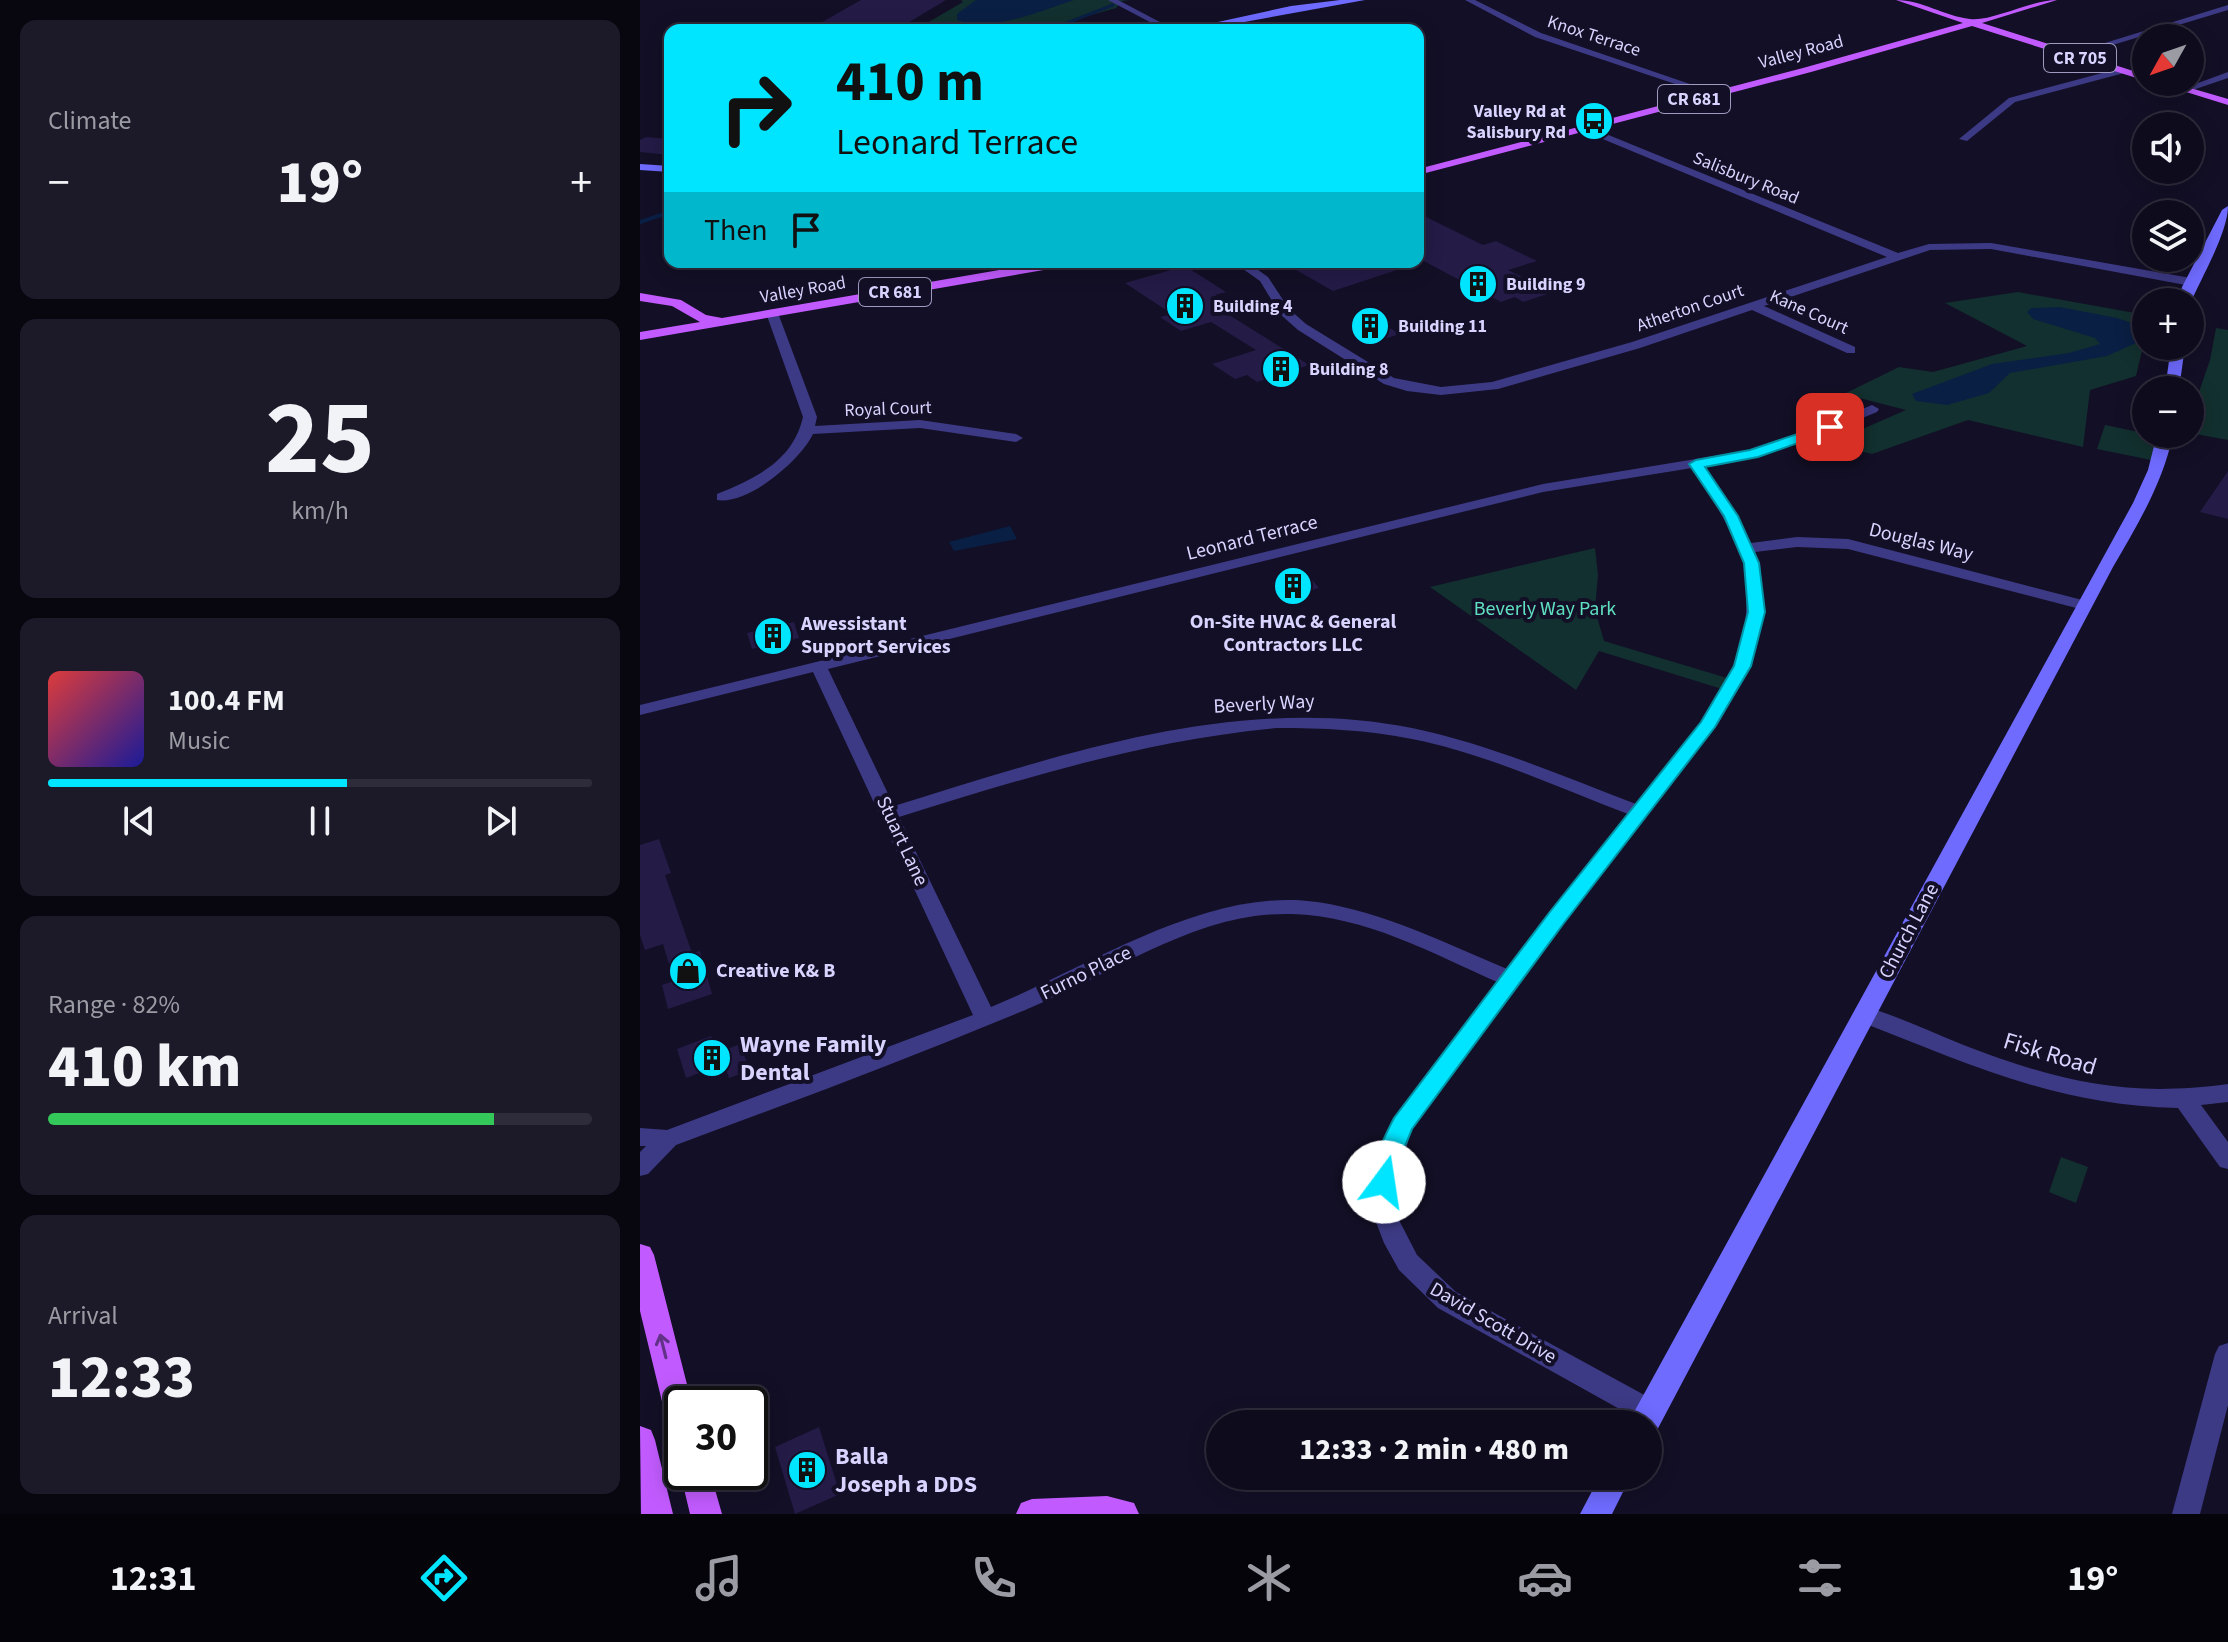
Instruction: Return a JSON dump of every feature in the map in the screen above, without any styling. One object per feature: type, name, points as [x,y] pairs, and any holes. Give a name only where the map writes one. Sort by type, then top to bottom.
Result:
[{"type":"main road","name":"CR 705","points":[[1900,0],[2132,74]]},
{"type":"main road","name":"Valley Road","points":[[1424,170],[2053,0]]},
{"type":"main road","points":[[2204,95],[2228,102]]},
{"type":"main road","name":"Valley Road","points":[[640,336],[1032,268]]},
{"type":"main road","points":[[640,297],[685,305],[702,318],[722,322]]},
{"type":"main road","points":[[656,300],[675,310],[688,328]]},
{"type":"main road","points":[[640,1255],[673,1386]]},
{"type":"main road","points":[[640,1440],[657,1514]]},
{"type":"main road","points":[[700,1490],[706,1514]]},
{"type":"main road","points":[[1032,1514],[1107,1511],[1123,1514]]},
{"type":"street","points":[[1112,0],[1159,24]]},
{"type":"street","points":[[1216,24],[1291,9],[1361,0]]},
{"type":"street","name":"Knox Terrace","points":[[1469,0],[1538,35],[1714,94]]},
{"type":"street","points":[[2070,55],[2228,7]]},
{"type":"street","points":[[1964,139],[2006,103],[2121,71]]},
{"type":"street","points":[[2204,83],[2228,75]]},
{"type":"street","name":"Salisbury Road","points":[[1584,128],[1897,257]]},
{"type":"street","points":[[640,167],[664,169]]},
{"type":"street","points":[[2189,288],[2228,210]]},
{"type":"street","name":"Atherton Court","points":[[1248,268],[1264,279],[1284,311],[1302,327],[1389,381],[1422,390],[1453,391],[1493,386],[1662,337],[1929,247],[1976,244],[2191,282]]},
{"type":"street","name":"Kane Court","points":[[1753,306],[1851,350]]},
{"type":"street","points":[[722,497],[750,486],[787,461],[799,449],[809,430],[810,417],[772,313]]},
{"type":"street","name":"Leonard Terrace","points":[[640,710],[1543,488],[1696,464],[1782,445],[1872,409]]},
{"type":"street","name":"Royal Court","points":[[809,430],[920,424],[1016,438]]},
{"type":"street","name":"Church Lane","points":[[1651,1410],[2084,605],[2143,501],[2161,448]]},
{"type":"street","name":"David Scott Drive","points":[[1633,1410],[1447,1300],[1414,1273],[1393,1239],[1385,1211],[1384,1182],[1390,1153],[1402,1125],[1709,724],[1743,666],[1756,612],[1756,587],[1746,548],[1731,516],[1696,464]]},
{"type":"street","name":"Douglas Way","points":[[1746,548],[1797,542],[1860,546],[2084,605]]},
{"type":"street","name":"Stuart Lane","points":[[818,665],[985,1018]]},
{"type":"street","name":"Beverly Way","points":[[888,814],[1119,746],[1213,728],[1303,722],[1372,726],[1448,743],[1640,812]]},
{"type":"street","name":"Furno Place","points":[[640,1167],[668,1139],[985,1018],[1032,999],[1157,938],[1223,915],[1257,909],[1320,909],[1348,915],[1511,979]]},
{"type":"street","name":"Fisk Road","points":[[1864,1014],[2047,1085],[2129,1100],[2185,1100],[2228,1093]]},
{"type":"street","points":[[2185,1100],[2228,1160]]},
{"type":"street","name":"Furno Place","points":[[640,1137],[668,1139]]},
{"type":"street","points":[[2186,1514],[2228,1354]]},
{"type":"street","points":[[1596,1514],[1609,1490]]},
{"type":"green space","points":[[961,0],[1129,0],[1122,1],[1116,8],[1061,24],[925,24],[963,2]]},
{"type":"green space","points":[[2018,292],[2132,312],[2132,360],[2140,360],[2136,376],[2090,390],[2083,447],[1968,420],[1872,454],[1828,444],[1906,410],[1844,394],[1899,367],[1933,372],[2027,346],[1945,303]]},
{"type":"green space","points":[[2216,328],[2228,330],[2228,440],[2204,436],[2204,377]]},
{"type":"green space","points":[[2105,425],[2132,431],[2132,448],[2154,448],[2151,460],[2097,449]]},
{"type":"green space","name":"Beverly Way Park","points":[[1595,548],[1598,575],[1595,610],[1604,641],[1727,678],[1722,689],[1599,651],[1576,690],[1430,587]]},
{"type":"green space","points":[[2061,1157],[2088,1167],[2076,1203],[2049,1192]]},
{"type":"water","points":[[976,0],[1074,0],[1000,22],[985,24],[957,20],[957,14]]},
{"type":"water","points":[[2060,307],[2132,323],[2132,345],[2107,356],[2010,373],[1989,393],[1947,405],[1916,401],[1912,394],[1992,364],[2069,353],[2100,344],[2095,338],[2033,319],[2027,312],[2031,308]]},
{"type":"water","points":[[1010,526],[1017,539],[954,551],[949,542]]},
{"type":"building","points":[[861,0],[946,0],[906,24],[819,24]]},
{"type":"building","points":[[646,137],[664,138],[664,154],[640,152],[640,140]]},
{"type":"building","points":[[1424,216],[1483,245],[1496,241],[1537,261],[1508,270],[1553,292],[1523,302],[1515,297],[1501,302],[1424,261]]},
{"type":"building","points":[[1188,268],[1226,292],[1215,295],[1221,299],[1210,303],[1309,365],[1257,382],[1247,375],[1235,379],[1212,364],[1256,350],[1211,322],[1181,331],[1160,317],[1172,314],[1125,283]]},
{"type":"building","points":[[1293,268],[1403,268],[1333,291]]},
{"type":"building","points":[[1376,320],[1400,334],[1380,340],[1356,326]]},
{"type":"building","points":[[2228,471],[2228,519],[2200,512]]},
{"type":"building","name":"On-Site HVAC & General Contractors LLC","points":[[1308,575],[1319,588],[1306,592],[1309,595],[1285,601],[1272,583]]},
{"type":"building","name":"Awessistant Support Services","points":[[794,622],[799,638],[752,649],[747,633]]},
{"type":"building","points":[[659,839],[671,873],[665,875],[692,953],[700,951],[712,994],[668,1009],[662,985],[674,981],[663,944],[645,950],[640,935],[640,845]]},
{"type":"building","name":"Wayne Family Dental","points":[[711,1036],[721,1065],[686,1078],[677,1049]]},
{"type":"building","points":[[740,1044],[750,1071],[729,1078],[720,1052]]},
{"type":"building","name":"Balla Joseph a DDS","points":[[819,1427],[840,1494],[795,1514],[775,1447]]},
{"type":"waterway","points":[[1064,24],[1113,5]]},
{"type":"waterway","points":[[640,222],[664,214]]},
{"type":"place","name":"Valley Rd at Salisbury Rd","points":[[1594,121]]},
{"type":"place","name":"Building 9","points":[[1478,284]]},
{"type":"place","name":"Building 4","points":[[1185,306]]},
{"type":"place","name":"Building 11","points":[[1370,326]]},
{"type":"place","name":"Building 8","points":[[1281,369]]},
{"type":"place","name":"On-Site HVAC & General Contractors LLC","points":[[1293,586]]},
{"type":"place","name":"Awessistant Support Services","points":[[773,636]]},
{"type":"place","name":"Creative K& B","points":[[688,971]]},
{"type":"place","name":"Wayne Family Dental","points":[[712,1058]]},
{"type":"place","name":"Balla Joseph a DDS","points":[[807,1470]]},
{"type":"route","points":[[1384,1182],[1390,1153],[1402,1125],[1556,918],[1709,724],[1743,666],[1756,612],[1752,563],[1731,516],[1696,464],[1753,454],[1830,427]]}]
